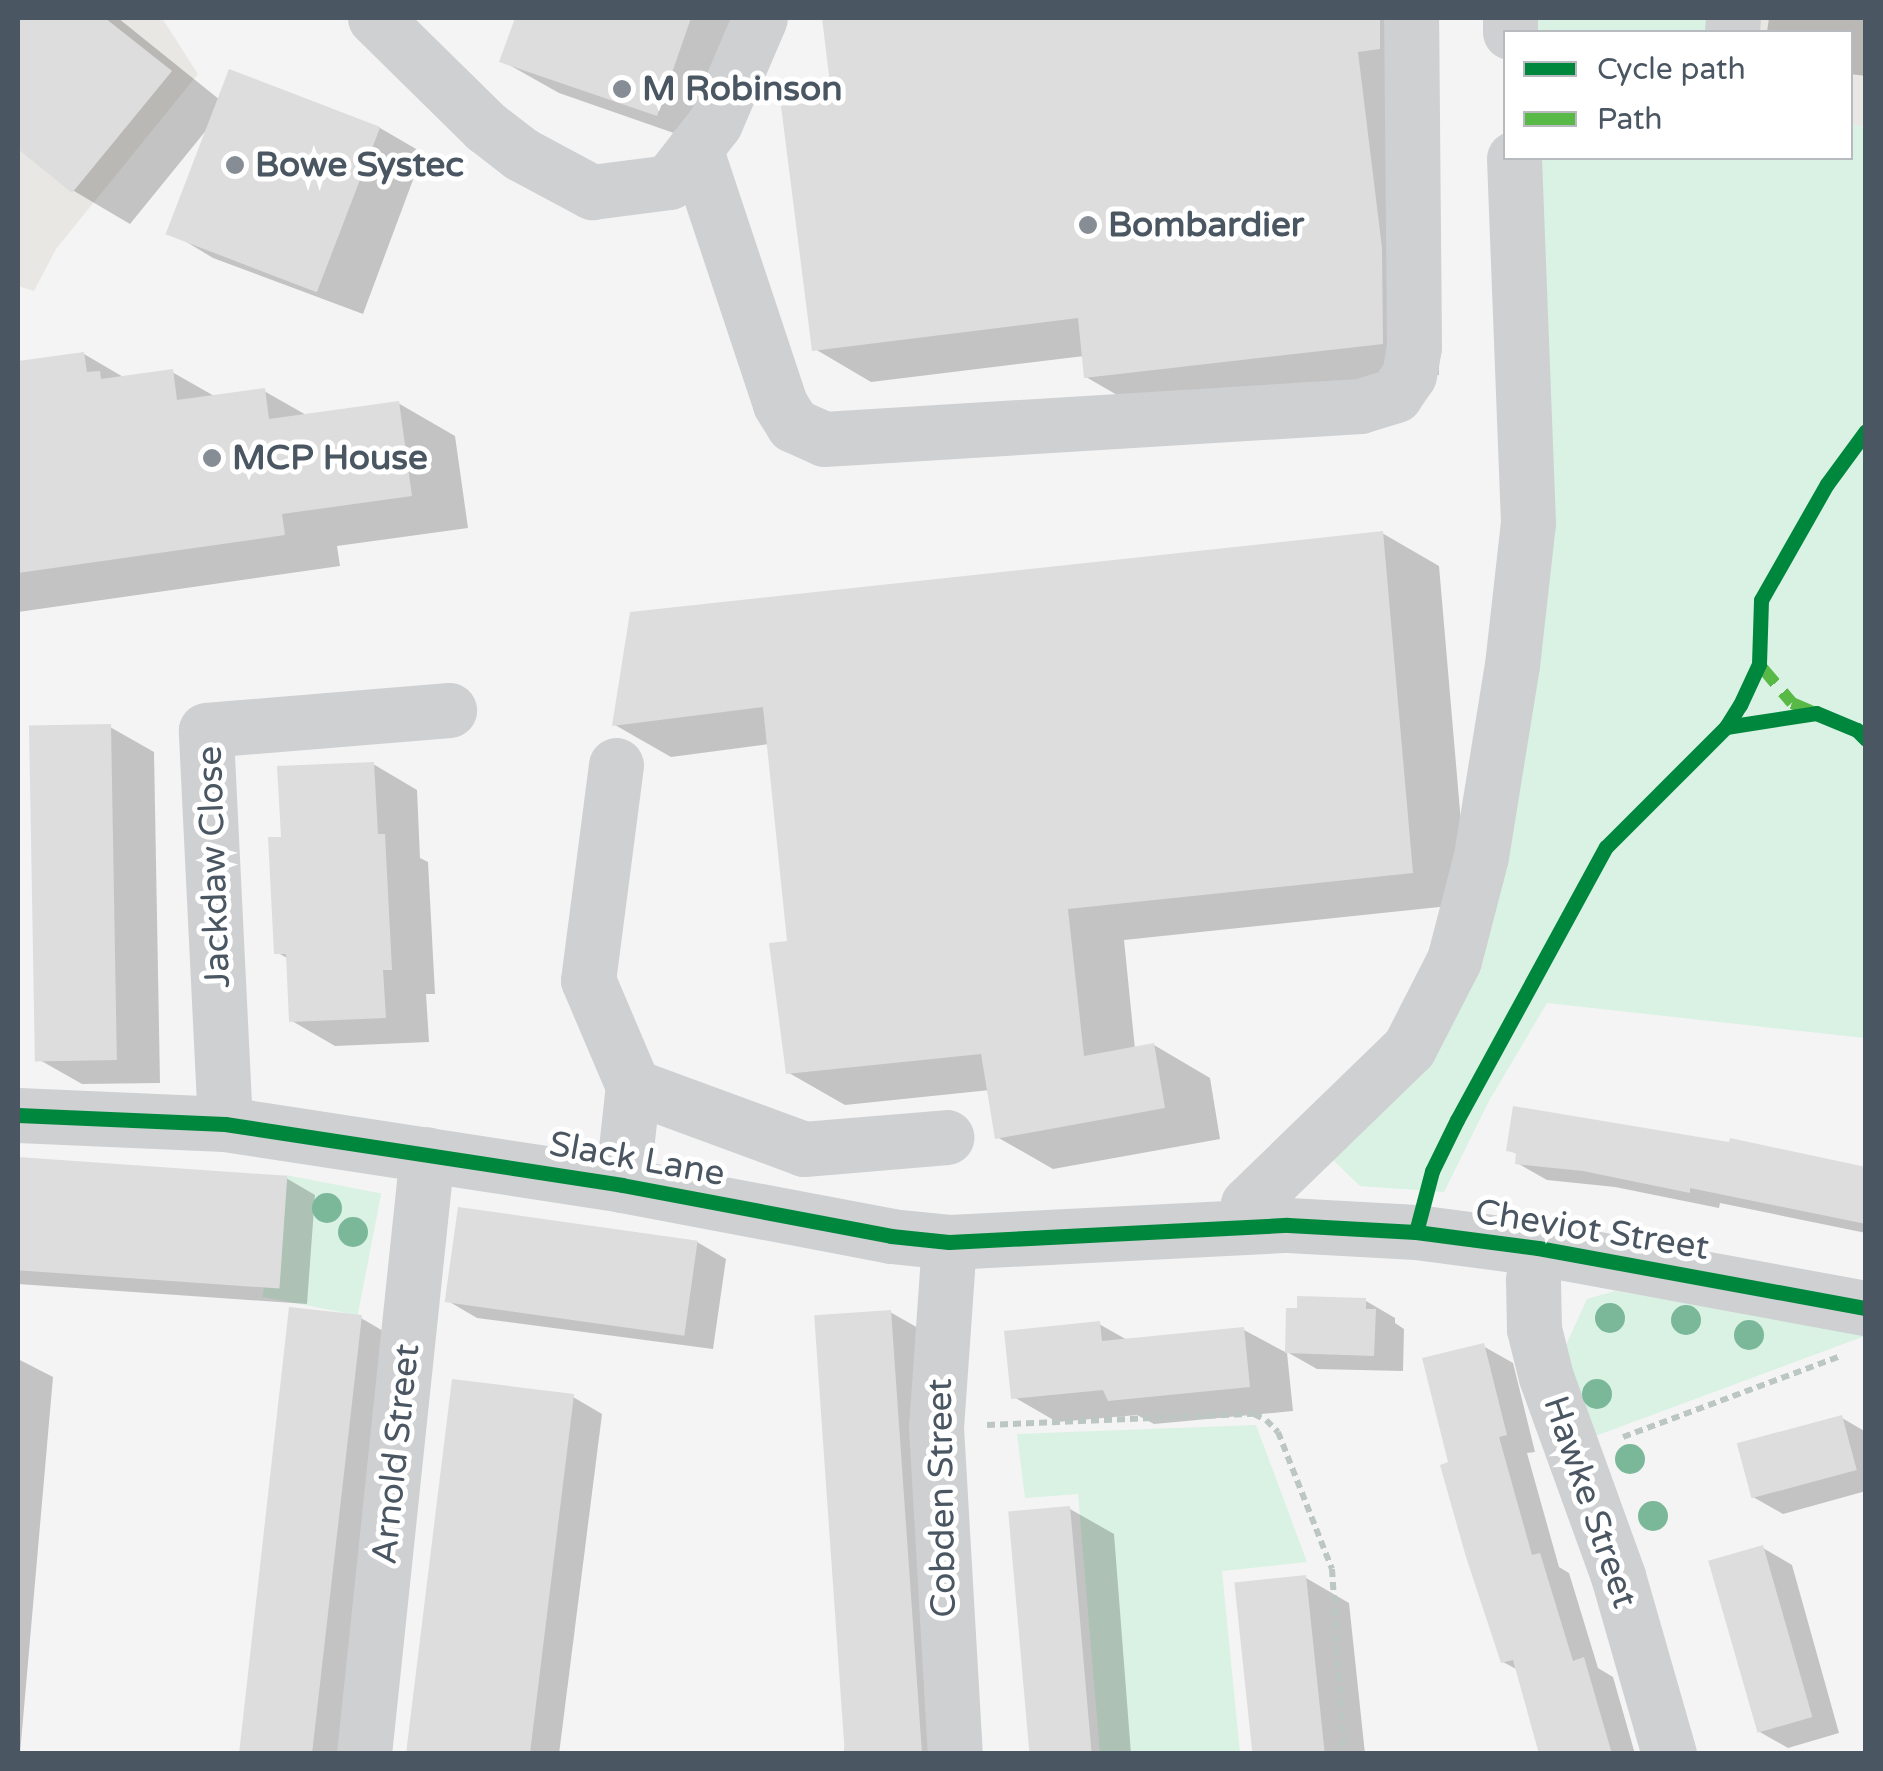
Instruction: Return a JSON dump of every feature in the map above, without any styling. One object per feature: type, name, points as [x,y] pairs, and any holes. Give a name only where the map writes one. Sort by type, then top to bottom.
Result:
[{"type":"street","points":[[375,18],[486,127],[521,154],[592,192],[670,182],[715,123],[760,18]]},
{"type":"street","points":[[695,148],[780,404],[792,426],[824,440],[1360,406],[1395,394],[1408,375],[1414,348],[1411,18]]},
{"type":"street","points":[[1246,1226],[1248,1204],[1409,1048],[1454,960],[1484,836],[1512,665],[1528,524],[1514,160]]},
{"type":"street","name":"Jackdaw Close","points":[[225,1124],[206,730],[448,710]]},
{"type":"street","points":[[616,765],[588,980],[633,1086],[622,1185]]},
{"type":"street","points":[[633,1086],[804,1149],[946,1137]]},
{"type":"street","name":"Slack Lane","points":[[18,1115],[225,1124],[622,1185],[891,1236],[949,1242],[1246,1226]]},
{"type":"street","name":"Arnold Street","points":[[364,1754],[427,1154]]},
{"type":"street","name":"Cheviot Street","points":[[1246,1226],[1400,1231],[1538,1248],[1856,1331]]},
{"type":"street","name":"Cobden Street","points":[[949,1242],[936,1427],[955,1754]]},
{"type":"street","name":"Hawke Street","points":[[1538,1248],[1532,1281],[1534,1329],[1618,1576],[1669,1754]]},
{"type":"path","points":[[1574,1455],[1856,1331]]},
{"type":"path","points":[[936,1427],[1254,1414],[1266,1420],[1278,1432],[1328,1552],[1344,1754]]},
{"type":"shaded area","points":[[18,18],[162,18],[198,74],[56,249],[34,291],[18,286]]},
{"type":"shaded area","points":[[1712,18],[1865,18],[1865,127],[1853,124],[1853,30],[1711,30]]},
{"type":"green space","points":[[1538,18],[1712,18],[1712,30],[1538,30]]},
{"type":"green space","points":[[1853,124],[1865,127],[1865,1038],[1547,1003],[1489,1101],[1444,1192],[1360,1186],[1331,1158],[1495,884],[1551,393],[1545,392],[1540,160],[1853,160]]},
{"type":"green space","points":[[286,1175],[381,1194],[358,1315],[262,1297]]},
{"type":"green space","points":[[1615,1291],[1866,1333],[1590,1438],[1566,1345],[1587,1299]]},
{"type":"green space","points":[[1256,1425],[1307,1562],[1222,1571],[1240,1753],[1100,1753],[1078,1494],[1025,1498],[1017,1434]]},
{"type":"building","points":[[18,18],[105,18],[172,71],[72,193],[18,149]]},
{"type":"building","name":"M Robinson","points":[[515,18],[691,18],[657,116],[499,62]]},
{"type":"building","name":"Bombardier","points":[[822,18],[1380,18],[1380,49],[1358,52],[1382,248],[1383,344],[1084,378],[1078,318],[812,351],[781,106],[832,100]]},
{"type":"building","points":[[229,69],[380,127],[317,292],[166,234]]},
{"type":"building","name":"MCP House","points":[[84,352],[87,372],[100,371],[101,379],[173,369],[177,400],[265,388],[269,419],[399,401],[412,496],[282,514],[285,535],[18,573],[18,361]]},
{"type":"building","points":[[1383,531],[1413,873],[1068,909],[1084,1056],[1154,1043],[1165,1108],[995,1139],[981,1054],[786,1074],[769,943],[787,941],[763,707],[612,726],[630,612]]},
{"type":"building","points":[[111,724],[117,1060],[35,1061],[29,725]]},
{"type":"building","points":[[374,762],[378,834],[385,834],[392,970],[383,970],[386,1018],[289,1022],[286,954],[274,954],[268,837],[281,837],[277,766]]},
{"type":"building","points":[[1513,1106],[1729,1142],[1730,1138],[1866,1167],[1866,1224],[1690,1188],[1690,1193],[1583,1171],[1515,1164],[1516,1153],[1506,1151]]},
{"type":"building","points":[[18,1157],[287,1176],[279,1289],[18,1270]]},
{"type":"building","points":[[458,1207],[698,1241],[684,1336],[445,1302]]},
{"type":"building","points":[[1297,1296],[1366,1298],[1366,1309],[1376,1309],[1374,1356],[1285,1353],[1286,1308],[1297,1308]]},
{"type":"building","points":[[289,1307],[362,1315],[312,1754],[239,1754]]},
{"type":"building","points":[[891,1310],[922,1754],[845,1754],[814,1315]]},
{"type":"building","points":[[1100,1321],[1102,1341],[1244,1327],[1250,1387],[1108,1401],[1103,1390],[1011,1399],[1004,1331]]},
{"type":"building","points":[[1484,1343],[1507,1435],[1499,1437],[1532,1555],[1540,1553],[1573,1661],[1584,1657],[1612,1754],[1539,1754],[1513,1660],[1501,1663],[1466,1557],[1440,1465],[1448,1462],[1422,1358]]},
{"type":"building","points":[[452,1379],[574,1394],[530,1754],[406,1754]]},
{"type":"building","points":[[1842,1415],[1857,1470],[1751,1498],[1737,1443]]},
{"type":"building","points":[[1070,1506],[1092,1754],[1029,1754],[1008,1511]]},
{"type":"building","points":[[1763,1545],[1812,1717],[1758,1733],[1708,1561]]},
{"type":"building","points":[[1306,1575],[1325,1754],[1252,1754],[1234,1583]]},
{"type":"marked path","points":[[1759,664],[1792,703],[1811,711]]},
{"type":"cycle path","points":[[1416,1232],[1432,1171],[1457,1120],[1606,847],[1726,727],[1740,705],[1759,664],[1761,600],[1827,484],[1866,431]]},
{"type":"cycle path","points":[[1726,727],[1816,713],[1857,730],[1866,739]]},
{"type":"cycle path","points":[[18,1115],[225,1124],[622,1185],[891,1236],[949,1242],[1288,1225],[1416,1232],[1538,1248],[1866,1308]]},
{"type":"place","name":"M Robinson","points":[[622,89]]},
{"type":"place","name":"Bowe Systec","points":[[235,165]]},
{"type":"place","name":"Bombardier","points":[[1088,225]]},
{"type":"place","name":"MCP House","points":[[212,458]]}]
